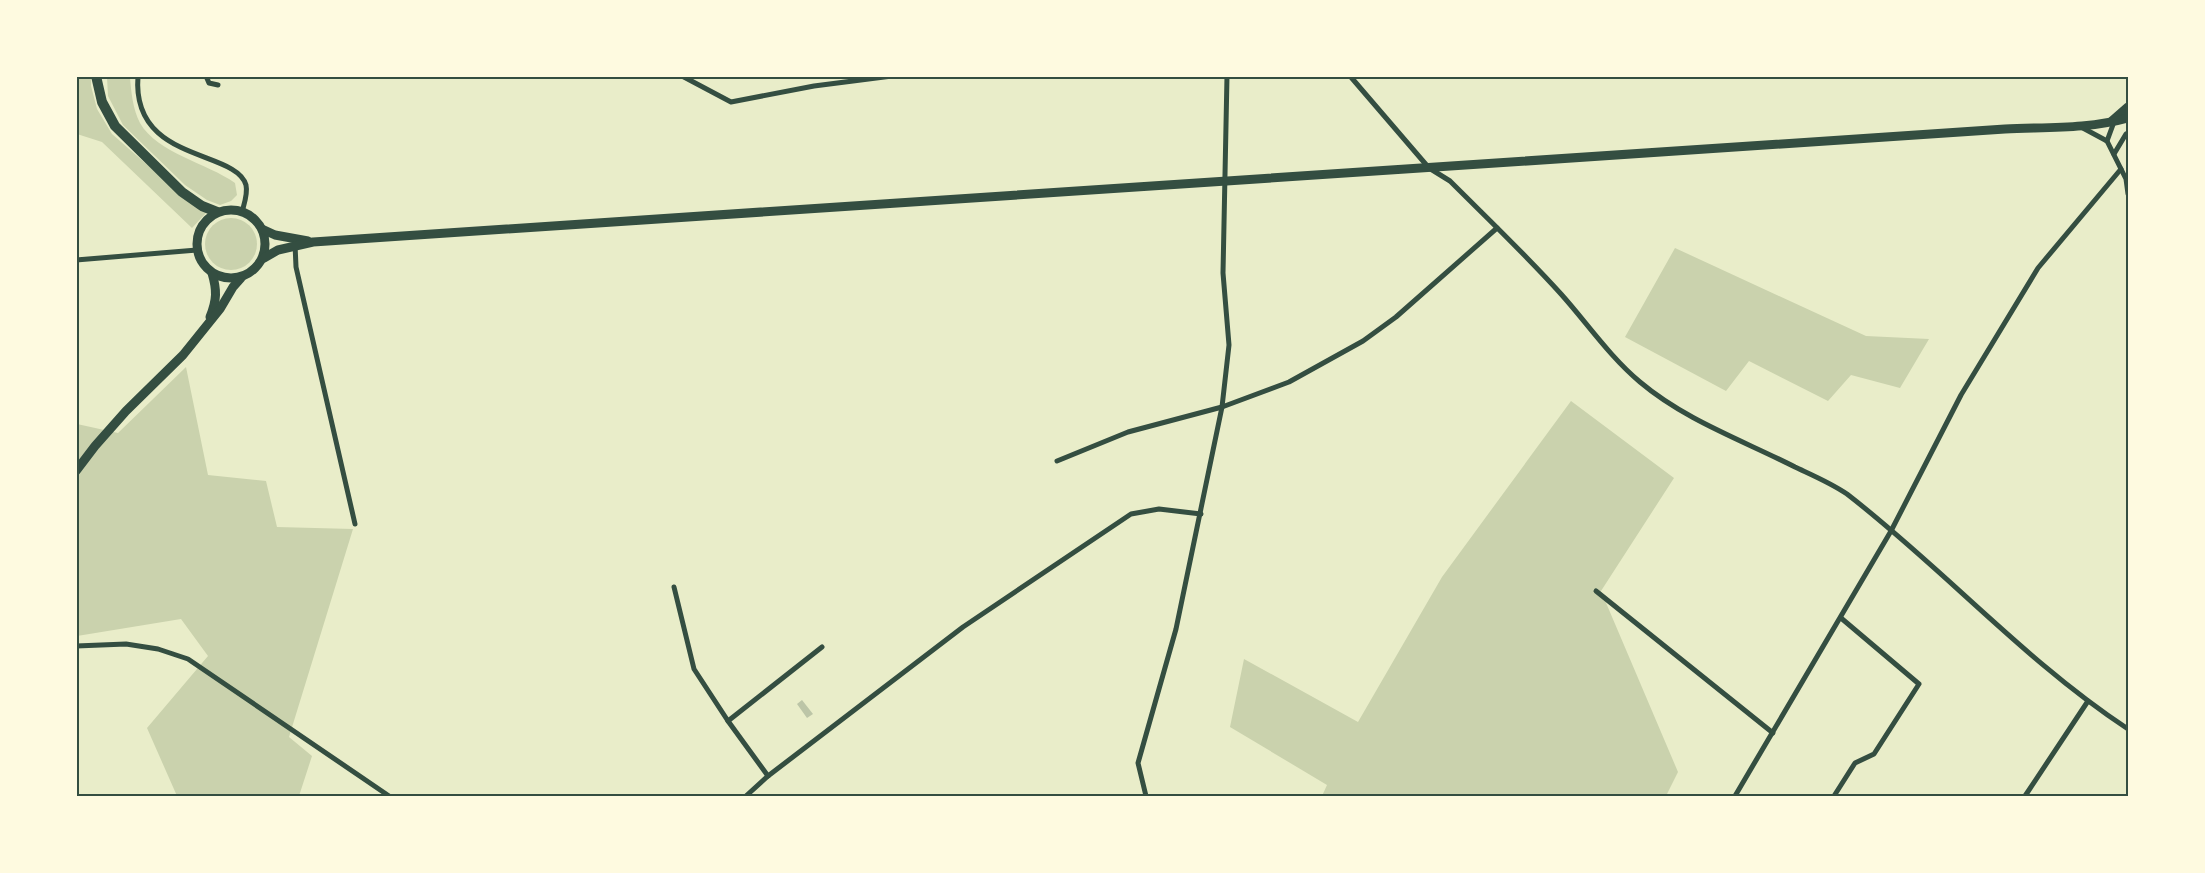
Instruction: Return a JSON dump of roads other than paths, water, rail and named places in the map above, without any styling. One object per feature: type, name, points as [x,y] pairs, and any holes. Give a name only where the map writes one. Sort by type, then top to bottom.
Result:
[{"type":"highway","points":[[96,76],[102,102],[115,126],[182,192],[202,206],[218,212]]},
{"type":"main road","points":[[2112,122],[2128,107]]},
{"type":"main road","points":[[76,471],[126,411],[183,356],[241,278],[254,271],[264,258],[295,243],[2078,126],[2128,118]]},
{"type":"main road","points":[[241,278],[226,278],[212,273],[202,264],[197,250],[198,233],[206,221],[218,212],[230,210],[253,217],[262,229],[266,242],[264,258]]},
{"type":"main road","points":[[262,229],[295,243]]},
{"type":"main road","points":[[207,325],[215,304],[217,289],[212,273]]},
{"type":"street","points":[[138,76],[140,103],[147,120],[159,134],[178,147],[241,175],[246,185],[246,199],[242,212]]},
{"type":"street","points":[[206,76],[209,83],[218,86]]},
{"type":"street","points":[[682,76],[731,102],[892,76]]},
{"type":"street","points":[[1146,796],[1138,763],[1176,629],[1222,407],[1229,345],[1222,273],[1227,76]]},
{"type":"street","points":[[1350,76],[1429,168],[1450,181],[1497,228],[1560,293],[1612,354],[1640,382],[1696,420],[1758,448],[1844,492],[1892,531],[2002,630],[2088,701],[2128,729]]},
{"type":"street","points":[[2107,141],[2112,122]]},
{"type":"street","points":[[2078,126],[2107,141],[2126,179],[2128,194]]},
{"type":"street","points":[[2114,154],[2128,134]]},
{"type":"street","points":[[1735,796],[1892,531],[1961,395],[2038,268],[2121,169]]},
{"type":"street","points":[[1057,461],[1128,432],[1222,407],[1289,382],[1363,341],[1396,317],[1497,228]]},
{"type":"street","points":[[295,243],[296,267],[355,524]]},
{"type":"street","points":[[76,260],[197,250]]},
{"type":"street","points":[[746,796],[768,776],[963,627],[1131,514],[1159,509],[1201,514]]},
{"type":"street","points":[[674,587],[694,669],[768,776]]},
{"type":"street","points":[[1596,591],[1773,733]]},
{"type":"street","points":[[1834,796],[1855,763],[1874,754],[1919,684],[1841,618]]},
{"type":"street","points":[[76,647],[126,644],[158,649],[188,659],[389,796]]},
{"type":"street","points":[[728,721],[822,647]]},
{"type":"street","points":[[2025,796],[2088,701]]}]
